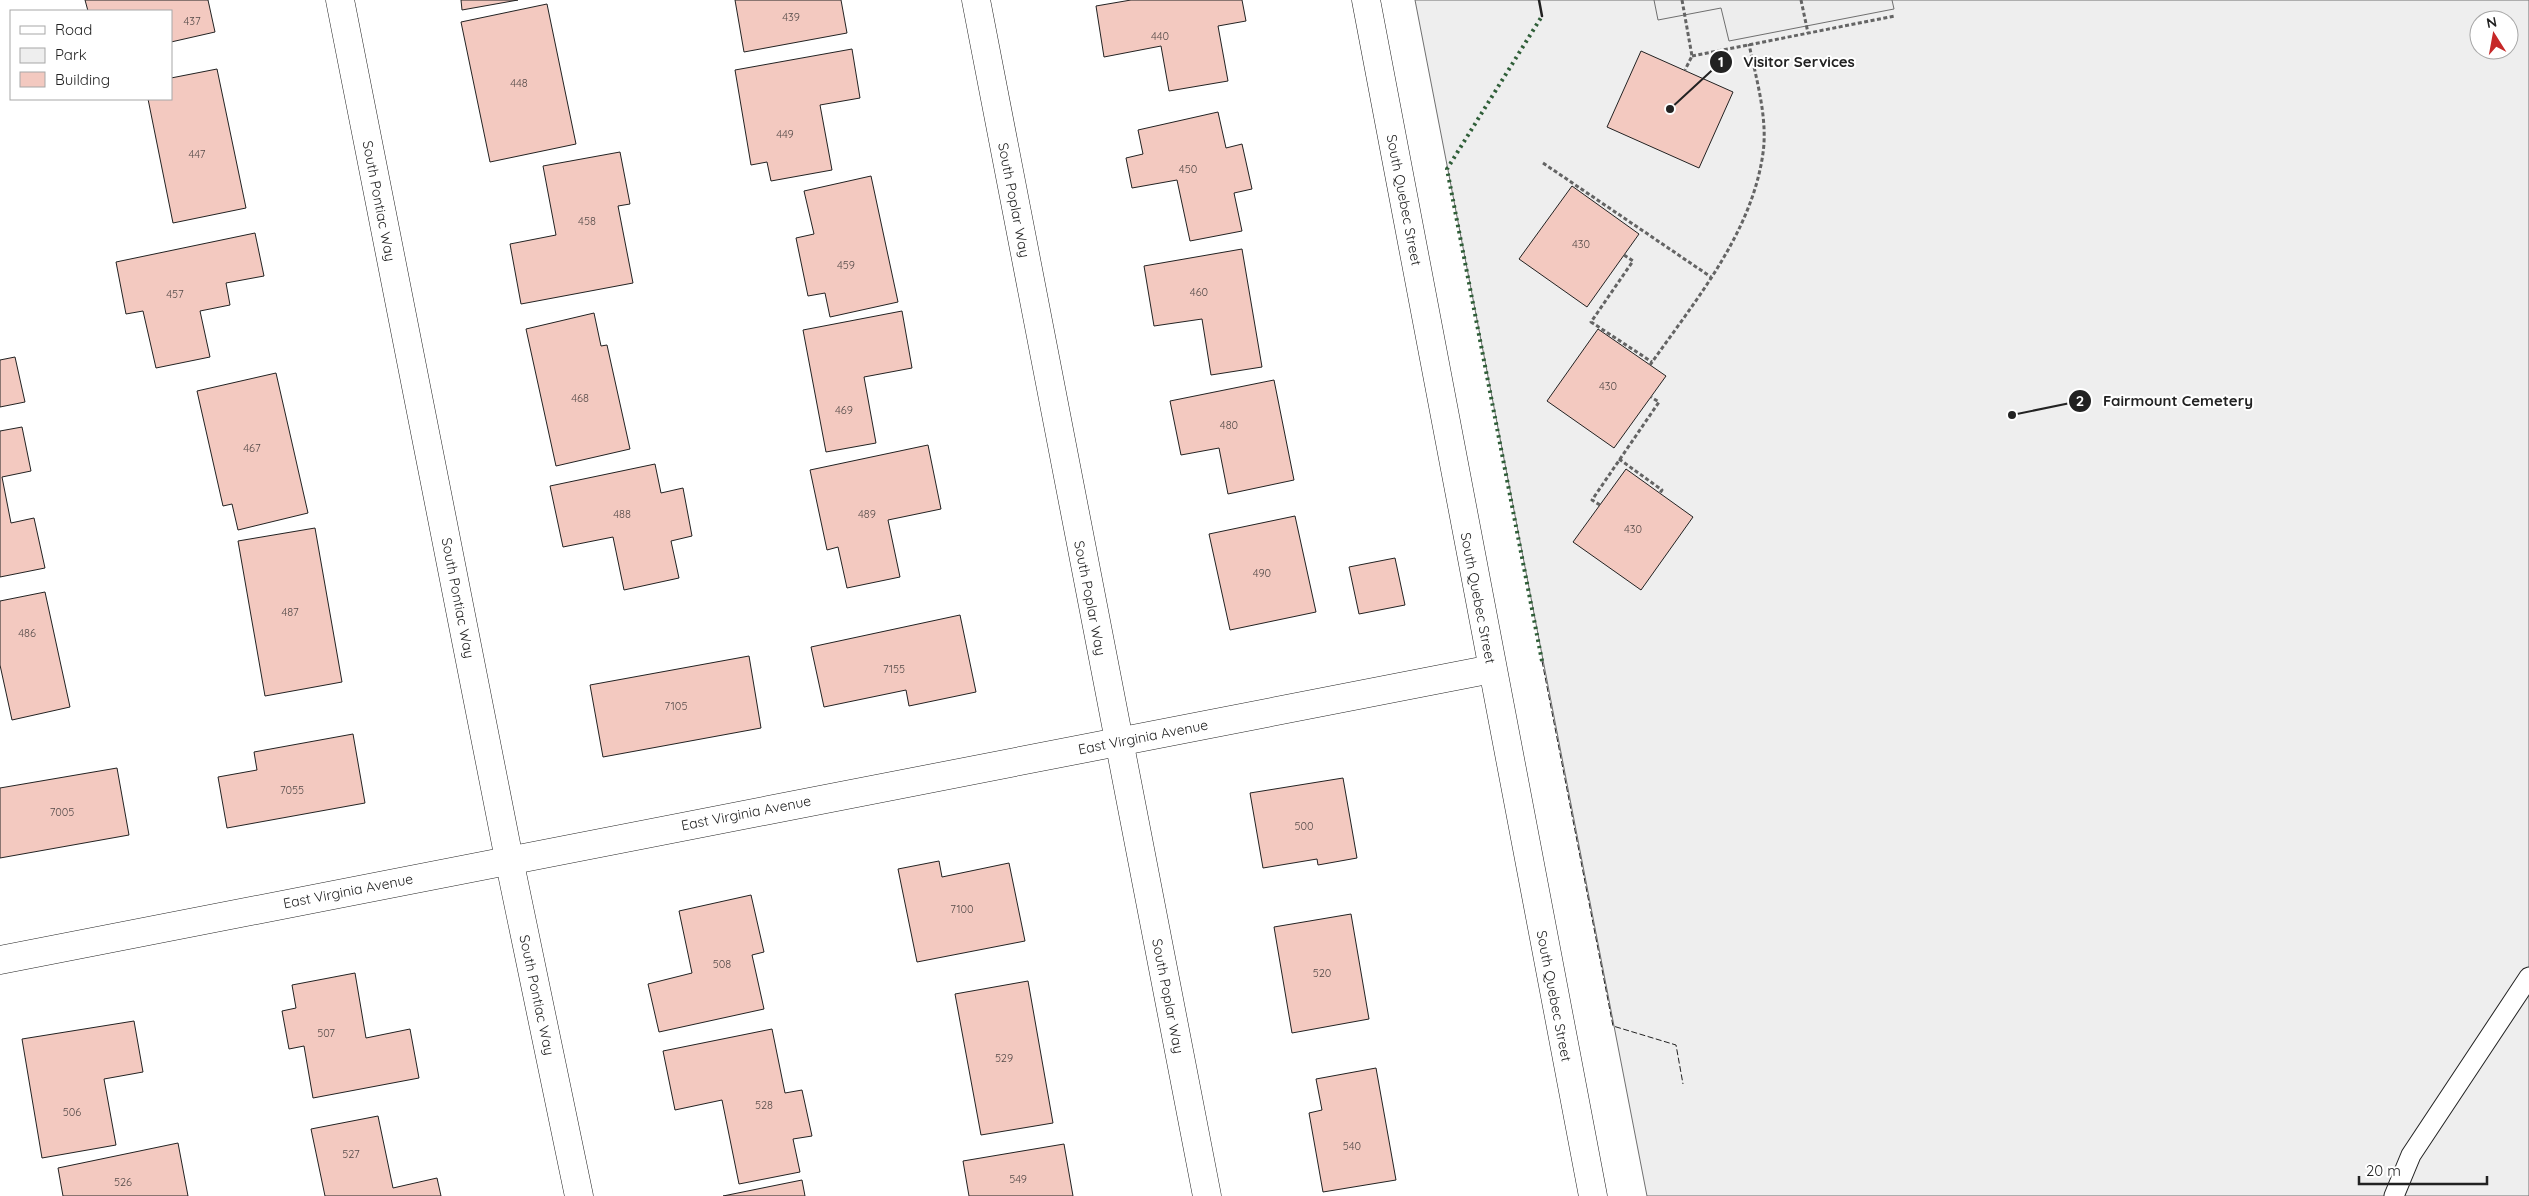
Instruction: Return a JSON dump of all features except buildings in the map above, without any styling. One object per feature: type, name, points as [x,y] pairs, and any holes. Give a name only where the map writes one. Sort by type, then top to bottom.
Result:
[{"type":"street","name":"South Pontiac Way","points":[[340,0],[509,859],[579,1196]]},
{"type":"street","name":"South Poplar Way","points":[[976,0],[1207,1196]]},
{"type":"street","name":"South Quebec Street","points":[[1366,0],[1592,1196]]},
{"type":"street","name":"East Virginia Avenue","points":[[0,960],[509,859],[1492,669]]},
{"type":"lane","points":[[2394,1196],[2411,1155],[2529,977]]},
{"type":"path","points":[[1682,0],[1692,56],[1685,70]]},
{"type":"path","points":[[1801,0],[1808,33]]},
{"type":"path","points":[[1692,56],[1895,16]]},
{"type":"path","points":[[1624,254],[1633,261],[1591,322],[1651,364],[1712,277],[1748,210],[1763,152],[1762,119],[1749,44]]},
{"type":"path","points":[[1543,164],[1606,208],[1712,277]]},
{"type":"path","points":[[1600,505],[1592,500],[1659,402],[1651,396]]},
{"type":"path","points":[[1619,459],[1662,490],[1660,493]]},
{"type":"green space","points":[[1415,0],[2529,0],[2529,1196],[1647,1196]]},
{"type":"shaded area","points":[[1654,0],[1892,0],[1894,9],[1729,41],[1721,8],[1658,20]]},
{"type":"hedge","points":[[1542,16],[1447,169],[1542,661]]},
{"type":"fence","points":[[1542,661],[1613,1026],[1676,1045],[1683,1084]]},
{"type":"wall","points":[[1539,0],[1542,16]]},
{"type":"place","name":"Visitor Services","points":[[1670,109]]},
{"type":"place","name":"Fairmount Cemetery","points":[[2012,415]]}]
